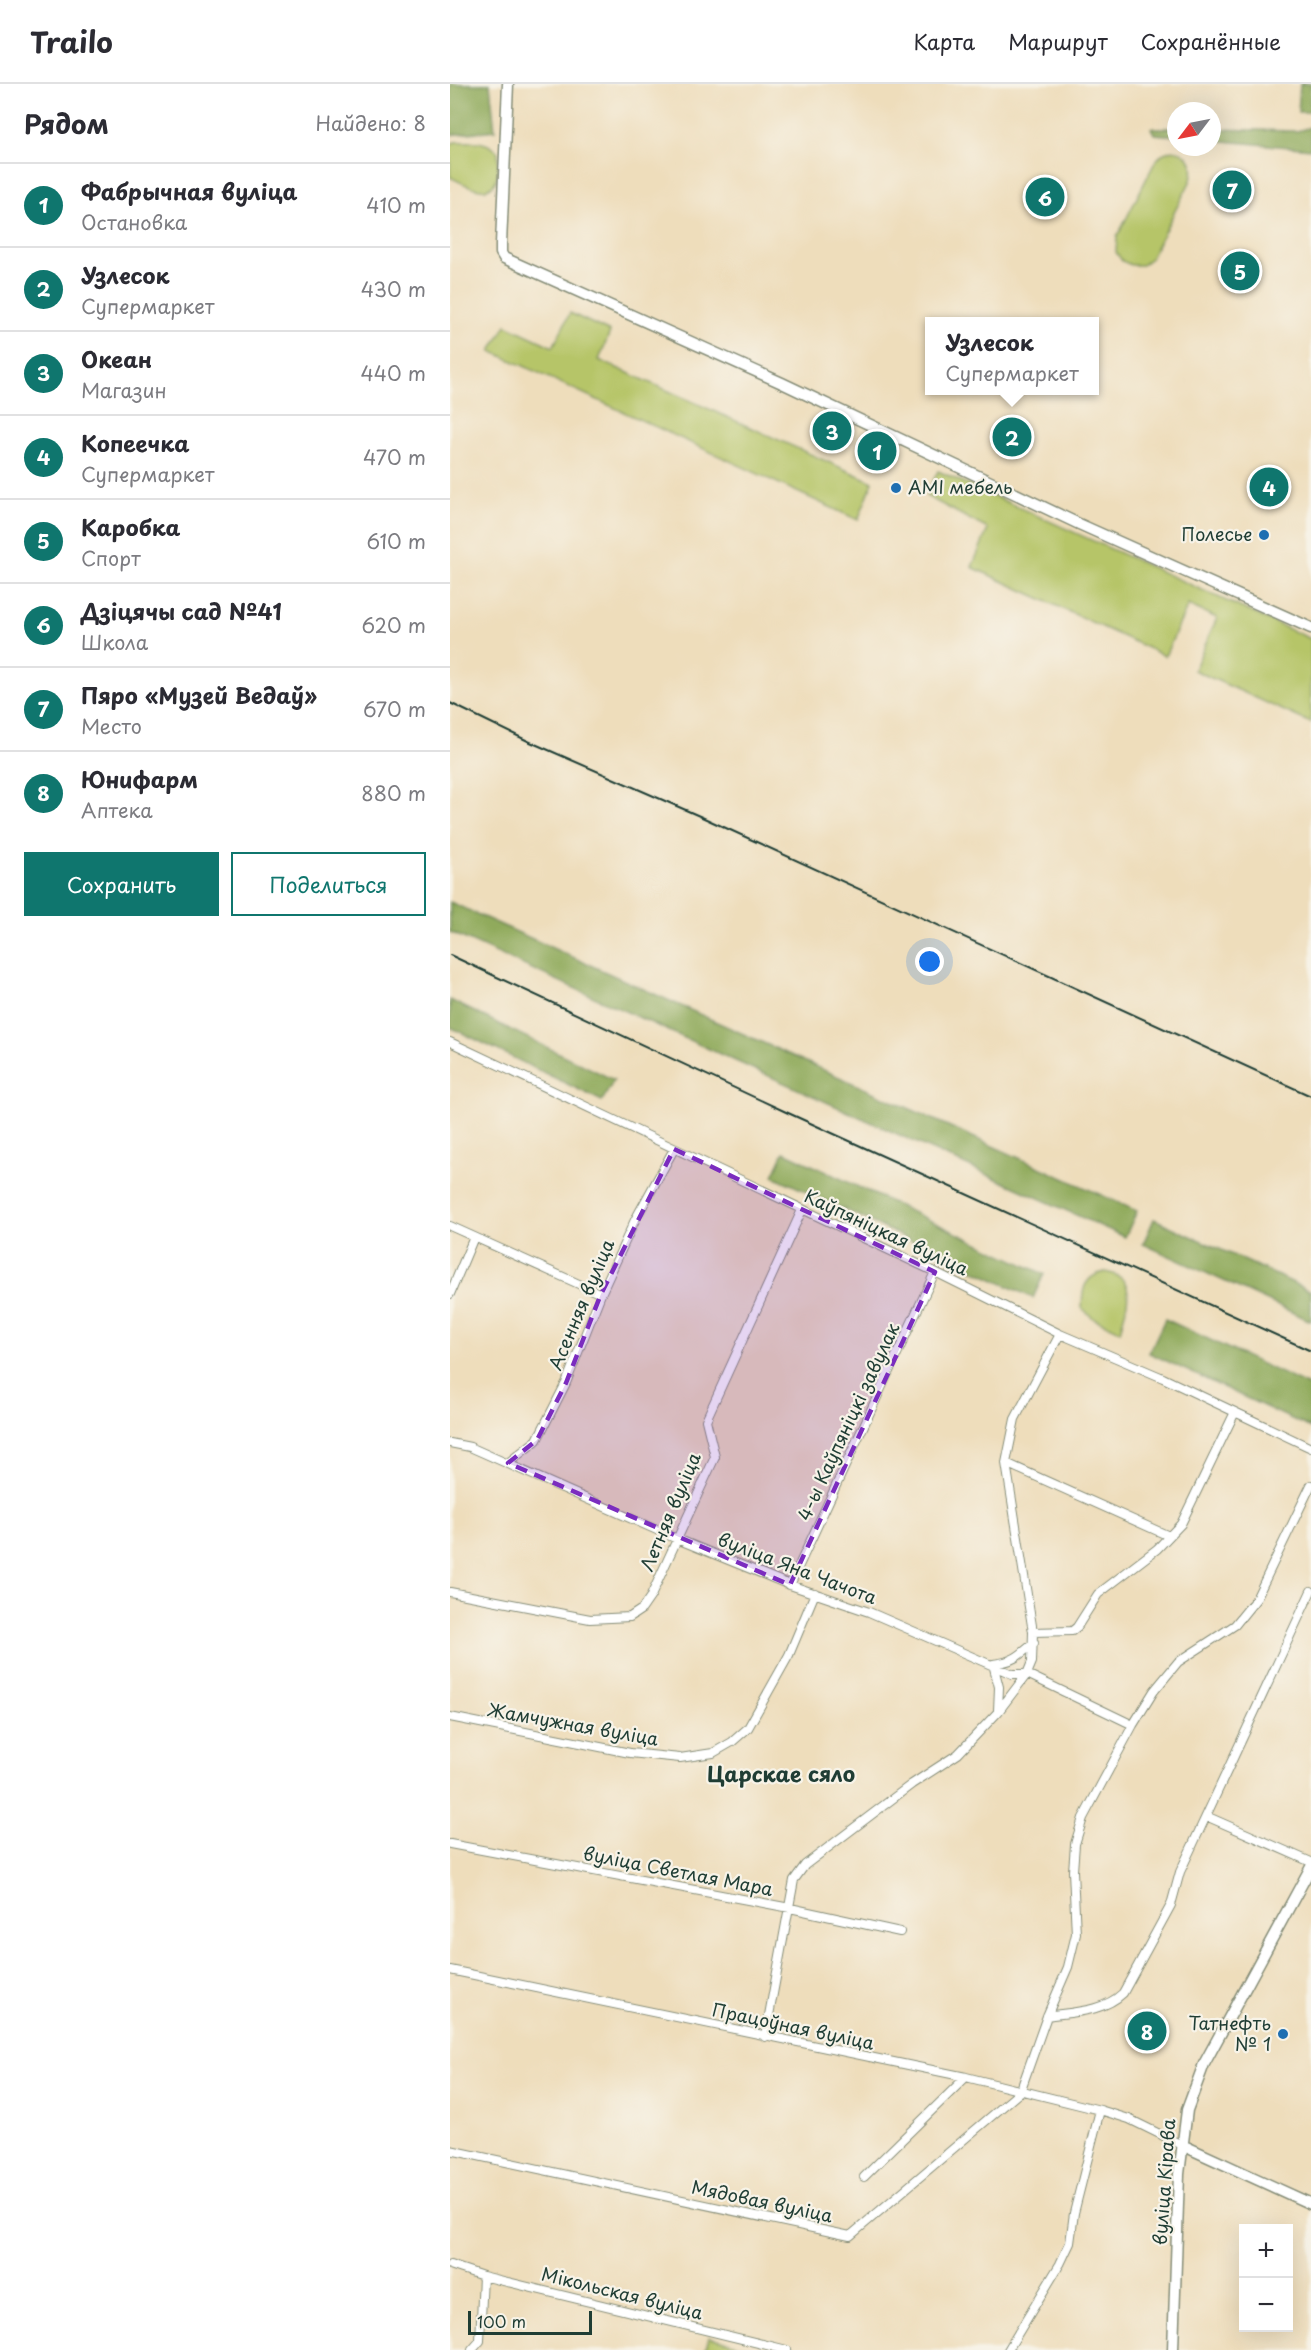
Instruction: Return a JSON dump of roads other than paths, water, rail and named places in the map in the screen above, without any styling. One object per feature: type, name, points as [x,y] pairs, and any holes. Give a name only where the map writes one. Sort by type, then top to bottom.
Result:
[{"type":"main road","points":[[508,84],[501,253],[512,264],[761,373],[1079,524],[1311,628]]},
{"type":"main road","name":"вуліца Кірава","points":[[1173,2350],[1182,2145],[1187,2110],[1204,2064],[1311,1864]]},
{"type":"main road","points":[[1182,2145],[1311,2204]]},
{"type":"street","name":"Каўпяніцкая вуліца","points":[[450,1042],[935,1272],[1060,1334],[1163,1378],[1311,1448]]},
{"type":"street","name":"Асенняя вуліца","points":[[507,1463],[537,1440],[566,1383],[601,1294],[635,1220],[674,1149]]},
{"type":"street","name":"Летняя вуліца","points":[[450,1592],[590,1619],[630,1617],[642,1609],[651,1596],[715,1457],[706,1420],[802,1210]]},
{"type":"street","points":[[450,1226],[601,1294]]},
{"type":"street","points":[[450,1294],[474,1237]]},
{"type":"street","name":"4-ы Каўпяніцкі завулак","points":[[789,1585],[935,1272]]},
{"type":"street","points":[[765,2037],[794,1880],[805,1865],[912,1784],[958,1754],[998,1712],[1027,1674],[1032,1662],[1033,1632],[1006,1463],[1015,1419],[1060,1334]]},
{"type":"street","points":[[1033,1632],[1072,1631],[1098,1594],[1157,1549],[1181,1524],[1235,1412]]},
{"type":"street","name":"вуліца Яна Чачота","points":[[450,1443],[470,1447],[677,1539],[789,1585],[869,1612],[1012,1674],[1027,1674],[1132,1725]]},
{"type":"street","points":[[1006,1463],[1169,1536]]},
{"type":"street","points":[[1020,2092],[1047,2016],[1068,1967],[1076,1934],[1073,1871],[1075,1844],[1083,1818],[1132,1725],[1154,1690],[1178,1662],[1235,1625],[1256,1599],[1311,1485]]},
{"type":"street","points":[[1047,2016],[1102,2007],[1113,2002],[1123,1993],[1171,1905],[1180,1872],[1311,1591]]},
{"type":"street","name":"Жамчужная вуліца","points":[[450,1717],[630,1753],[680,1758],[713,1753],[732,1742],[748,1728],[789,1655],[815,1593]]},
{"type":"street","points":[[998,1712],[999,1687],[993,1664],[1008,1662],[1020,1656],[1034,1643]]},
{"type":"street","points":[[1206,1815],[1311,1864]]},
{"type":"street","name":"вуліца Светлая Мара","points":[[450,1844],[790,1908],[900,1932]]},
{"type":"street","name":"Працоўная вуліца","points":[[450,1970],[966,2077],[1129,2119],[1182,2145]]},
{"type":"street","points":[[864,2177],[966,2077]]},
{"type":"street","name":"Мядовая вуліца","points":[[450,2150],[850,2236],[1020,2092]]},
{"type":"street","points":[[1008,2350],[1070,2243],[1074,2213],[1100,2110]]},
{"type":"street","name":"Мікольская вуліца","points":[[450,2265],[483,2276],[787,2350]]},
{"type":"street","points":[[472,2350],[480,2341],[483,2276]]},
{"type":"railway","points":[[450,703],[528,741],[704,818],[1311,1096]]},
{"type":"railway","points":[[450,955],[786,1112],[1311,1351]]},
{"type":"place","name":"Пяро «Музей Ведаў»","points":[[1232,190]]},
{"type":"place","name":"Дзіцячы сад №41","points":[[1045,197]]},
{"type":"place","name":"Каробка","points":[[1240,271]]},
{"type":"place","name":"Океан","points":[[832,431]]},
{"type":"place","name":"Узлесок","points":[[1012,437]]},
{"type":"place","name":"Фабрычная вуліца","points":[[877,451]]},
{"type":"place","name":"Копеечка","points":[[1269,487]]},
{"type":"place","name":"AMI мебель","points":[[896,488]]},
{"type":"place","name":"Полесье","points":[[1264,535]]},
{"type":"place","name":"Юнифарм","points":[[1147,2031]]},
{"type":"place","name":"Татнефть № 1","points":[[1283,2034]]},
{"type":"district","name":"Царскае сяло","points":[[781,1775]]}]
